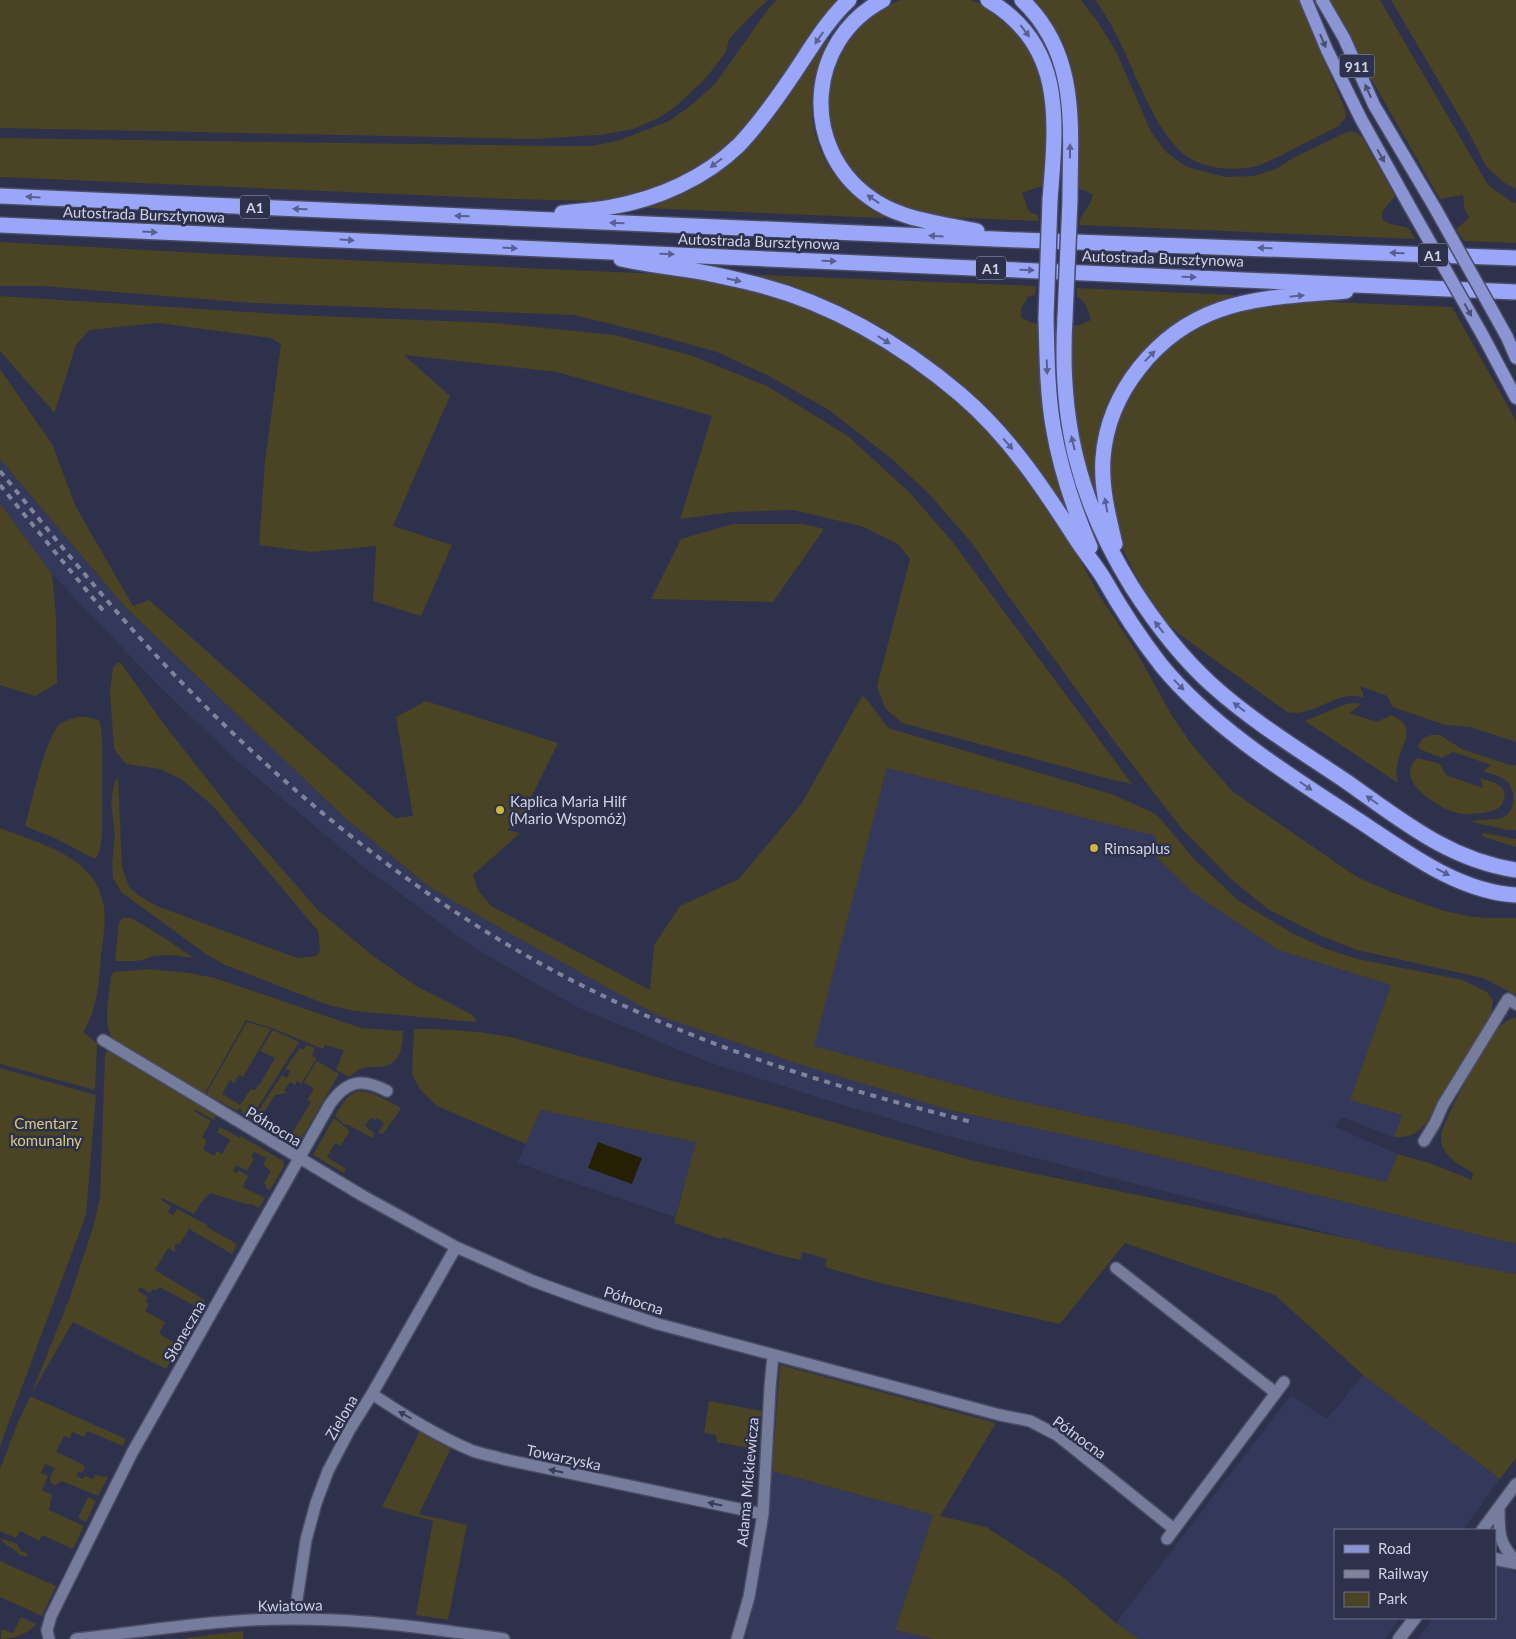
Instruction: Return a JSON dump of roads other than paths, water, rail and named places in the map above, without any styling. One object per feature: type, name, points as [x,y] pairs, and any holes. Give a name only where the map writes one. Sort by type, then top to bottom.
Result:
[{"type":"highway","points":[[511,218],[611,207],[660,194],[702,174],[728,154],[750,133],[834,17],[849,0]]},
{"type":"highway","points":[[883,0],[862,14],[849,28],[833,50],[825,69],[820,100],[822,123],[839,167],[865,194],[882,206],[919,219],[1020,240]]},
{"type":"highway","points":[[988,0],[1002,8],[1022,25],[1038,50],[1048,75],[1053,100],[1054,121],[1046,318],[1049,398],[1056,445],[1070,495],[1103,578]]},
{"type":"highway","points":[[1022,0],[1036,15],[1056,46],[1064,68],[1069,91],[1070,200],[1065,318],[1065,397],[1072,442],[1089,503],[1102,533],[1122,570],[1151,616],[1176,648],[1203,677],[1232,701],[1310,758],[1437,843],[1475,861],[1516,870]]},
{"type":"highway","name":"Autostrada Bursztynowa","points":[[0,196],[1020,240],[1516,258]]},
{"type":"highway","name":"Autostrada Bursztynowa","points":[[0,225],[1516,292]]},
{"type":"highway","points":[[583,251],[651,266],[690,270],[786,294],[842,317],[871,331],[902,350],[962,396],[1011,446],[1048,494],[1128,618],[1162,666],[1194,699],[1236,736],[1318,794],[1427,864],[1472,885],[1490,891],[1516,894]]},
{"type":"highway","points":[[1122,570],[1109,524],[1104,493],[1103,457],[1114,411],[1129,382],[1140,366],[1158,347],[1186,326],[1218,310],[1234,305],[1260,300],[1400,286]]},
{"type":"main road","name":"911","points":[[1306,0],[1327,50],[1361,120],[1516,398]]},
{"type":"main road","name":"911","points":[[1322,0],[1344,38],[1374,105],[1435,208],[1513,348]]},
{"type":"main road","points":[[1505,378],[1516,406]]},
{"type":"street","points":[[1424,1141],[1443,1105],[1508,999],[1516,1004]]},
{"type":"street","name":"Północna","points":[[103,1040],[299,1159],[456,1247],[533,1281],[658,1324],[1000,1415],[1030,1421],[1057,1435],[1174,1529]]},
{"type":"street","name":"Słoneczna","points":[[49,1639],[47,1630],[51,1616],[132,1454],[339,1092],[357,1083],[366,1082],[387,1091]]},
{"type":"street","name":"Zielona","points":[[294,1619],[306,1540],[316,1503],[328,1471],[350,1429],[456,1247]]},
{"type":"street","points":[[1116,1268],[1276,1393]]},
{"type":"street","name":"Adama Mickiewicza","points":[[737,1639],[749,1597],[763,1514],[773,1355]]},
{"type":"street","points":[[1167,1539],[1284,1382]]},
{"type":"street","name":"Towarzyska","points":[[372,1394],[403,1414],[474,1451],[503,1459],[763,1514]]},
{"type":"street","points":[[1483,1529],[1516,1484]]},
{"type":"street","points":[[1499,1507],[1500,1539],[1516,1562]]},
{"type":"street","points":[[1496,1559],[1516,1562]]},
{"type":"street","name":"Kwiatowa","points":[[76,1639],[242,1621],[294,1619],[402,1624],[504,1639]]},
{"type":"street","points":[[1399,1639],[1414,1619]]},
{"type":"railway","points":[[0,471],[131,628],[180,681],[232,732],[286,782],[342,829],[401,874],[462,916],[524,954],[587,988],[680,1030],[776,1066],[873,1096],[972,1122]]},
{"type":"railway","points":[[0,485],[106,614]]},
{"type":"place","name":"Kaplica Maria Hilf (Mario Wspomóż)","points":[[500,810]]},
{"type":"place","name":"Rimsaplus","points":[[1094,848]]},
{"type":"park label","name":"Cmentarz komunalny","points":[[46,1132]]}]
